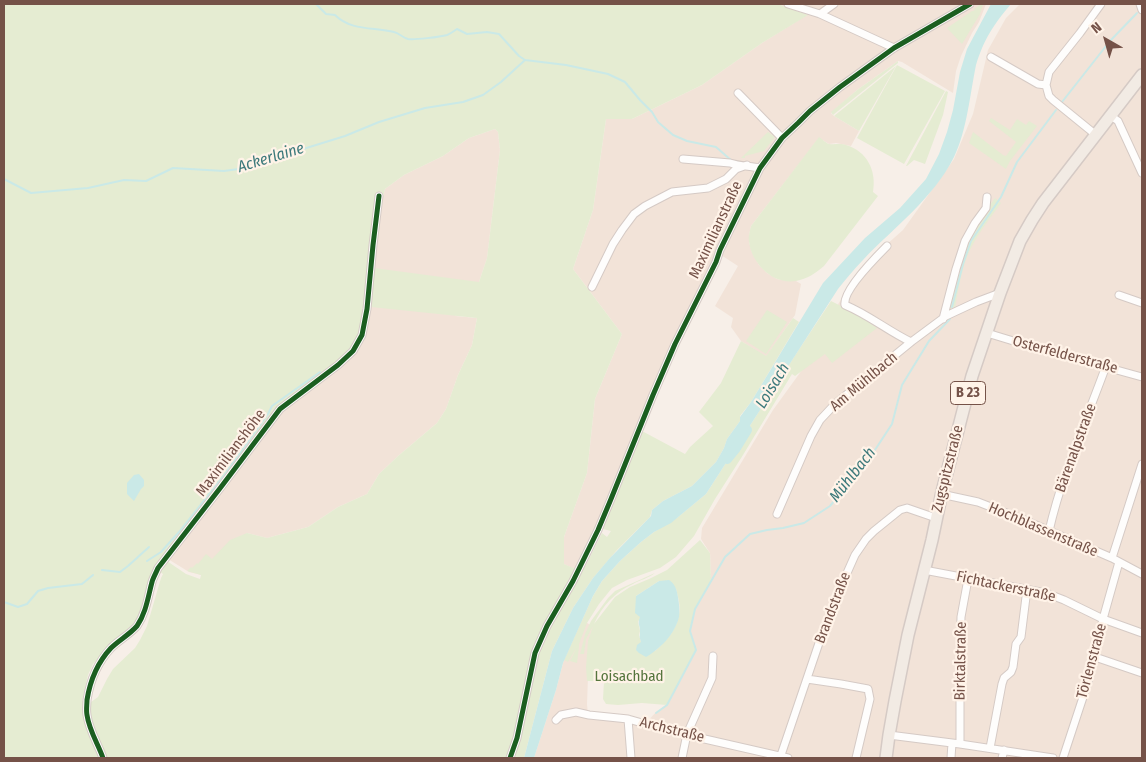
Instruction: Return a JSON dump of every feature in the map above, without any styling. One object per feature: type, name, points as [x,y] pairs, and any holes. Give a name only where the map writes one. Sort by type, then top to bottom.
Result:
[{"type":"main road","name":"Zugspitzstraße","points":[[886,758],[888,735],[901,668],[936,518],[972,376],[1000,293],[1020,241],[1032,220],[1142,75]]},
{"type":"street","points":[[788,4],[820,14],[894,48]]},
{"type":"street","points":[[820,14],[834,4]]},
{"type":"street","name":"Maximilianstraße","points":[[510,758],[517,738],[536,653],[547,626],[573,581],[612,499],[675,344],[760,168],[782,138],[820,103],[894,48],[970,4]]},
{"type":"street","points":[[1096,135],[1049,96],[1046,85],[1049,72],[1101,4]]},
{"type":"street","points":[[1140,4],[1142,10]]},
{"type":"street","points":[[991,58],[1038,84],[1046,85]]},
{"type":"street","points":[[738,93],[782,138]]},
{"type":"street","points":[[1111,116],[1118,121],[1142,173]]},
{"type":"street","points":[[683,159],[711,160],[760,168]]},
{"type":"street","points":[[592,287],[613,244],[634,214],[672,192],[708,188],[726,179],[736,169],[747,165]]},
{"type":"street","name":"Maximilianshöhe","points":[[103,758],[86,714],[89,688],[103,657],[136,626],[148,601],[152,581],[158,568],[280,409],[354,351],[362,335],[379,196]]},
{"type":"street","points":[[944,318],[965,242],[986,208],[987,196]]},
{"type":"street","points":[[887,246],[864,270],[846,296],[845,305],[859,311],[896,335],[911,342]]},
{"type":"street","name":"Am Mühlbach","points":[[777,514],[811,436],[820,420],[835,404],[911,342],[944,318],[976,302],[1000,293]]},
{"type":"street","points":[[1119,294],[1142,303]]},
{"type":"street","name":"Osterfelderstraße","points":[[987,333],[1142,377]]},
{"type":"street","name":"Bärenalpstraße","points":[[1049,531],[1063,479],[1106,366]]},
{"type":"street","name":"Törlenstraße","points":[[1064,758],[1095,657],[1115,560],[1142,464]]},
{"type":"street","name":"Hochblassenstraße","points":[[942,494],[978,502],[1022,519],[1142,574]]},
{"type":"street","name":"Brandstraße","points":[[783,758],[822,634],[855,555],[866,539],[888,518],[900,510],[907,508],[936,518]]},
{"type":"street","name":"Fichtackerstraße","points":[[924,570],[1046,593],[1103,619],[1142,633]]},
{"type":"street","name":"Birktalstraße","points":[[952,758],[956,743],[962,617],[968,579]]},
{"type":"street","points":[[990,748],[1002,684],[1004,678],[1013,667],[1016,644],[1021,637],[1027,589]]},
{"type":"street","points":[[682,758],[687,734],[712,678],[713,656]]},
{"type":"street","points":[[1095,657],[1142,673]]},
{"type":"street","points":[[807,678],[868,689],[870,699],[856,758]]},
{"type":"street","name":"Archstraße","points":[[556,720],[562,715],[576,712],[628,719],[783,758]]},
{"type":"street","points":[[628,719],[631,758]]},
{"type":"street","points":[[888,735],[1053,758]]},
{"type":"street","points":[[1002,758],[1004,750]]},
{"type":"shaded area","points":[[778,4],[986,4],[961,56],[956,71],[953,93],[898,61],[857,90],[831,113],[859,131],[851,146],[836,143],[829,144],[819,138],[751,226],[749,242],[759,265],[777,279],[796,281],[801,284],[795,315],[766,357],[741,341],[731,327],[733,318],[715,306],[738,266],[721,255],[698,298],[578,571],[564,564],[564,537],[587,473],[595,399],[622,334],[573,269],[593,210],[606,119],[632,119],[702,85],[762,43],[807,15]]},
{"type":"shaded area","points":[[1020,4],[1142,4],[1142,758],[534,758],[563,663],[582,620],[594,627],[588,677],[588,715],[645,724],[656,712],[667,705],[696,650],[690,631],[695,609],[711,581],[710,553],[701,539],[702,528],[773,410],[802,370],[822,331],[860,268],[903,230],[954,159],[973,114],[988,50],[1006,18]]},
{"type":"shaded area","points":[[495,129],[498,132],[500,150],[487,258],[479,282],[455,316],[477,318],[472,345],[458,375],[446,409],[437,423],[379,474],[367,494],[338,507],[308,527],[267,538],[247,533],[201,575],[189,572],[168,559],[226,487],[281,411],[350,358],[360,347],[385,189],[404,175],[443,156],[469,138]]},
{"type":"green space","points":[[4,4],[778,4],[808,15],[762,43],[702,85],[632,119],[606,119],[593,210],[573,269],[622,334],[595,399],[587,473],[564,537],[564,564],[580,571],[586,565],[602,533],[607,537],[611,531],[603,529],[642,431],[685,454],[713,426],[699,412],[721,383],[741,341],[766,356],[793,318],[799,322],[751,402],[740,416],[740,421],[727,439],[716,462],[692,486],[663,501],[652,510],[650,517],[617,550],[593,578],[573,608],[552,651],[524,758],[4,758]],"holes":[[[495,129],[498,132],[500,150],[487,258],[479,282],[374,268],[381,205],[385,189],[404,175],[443,156],[469,138]],[[371,307],[477,318],[472,345],[458,375],[446,409],[437,423],[379,474],[367,494],[338,507],[308,527],[267,538],[247,533],[230,540],[212,559],[206,554],[198,564],[187,571],[201,575],[200,579],[186,574],[167,561],[159,571],[163,574],[147,626],[140,640],[135,648],[113,669],[98,697],[91,702],[82,701],[88,675],[93,664],[137,619],[147,586],[158,562],[204,506],[283,403],[345,354],[360,347]]]},
{"type":"green space","points":[[981,4],[983,5],[980,14],[962,44],[947,28]]},
{"type":"green space","points":[[898,61],[898,63],[833,115],[831,112],[857,90]]},
{"type":"green space","points":[[897,65],[945,91],[904,164],[857,138]]},
{"type":"green space","points":[[896,66],[859,131],[834,116]]},
{"type":"green space","points":[[946,91],[948,92],[943,115],[925,164],[914,160],[906,166]]},
{"type":"green space","points":[[991,118],[1010,130],[1017,119],[1026,125],[1029,121],[1037,126],[1006,169],[969,143],[973,132],[1006,156],[1016,142],[989,121]]},
{"type":"green space","points":[[768,132],[775,137],[764,151],[741,158]]},
{"type":"green space","points":[[819,137],[829,144],[844,144],[860,152],[865,157],[872,169],[873,192],[878,196],[824,266],[800,280],[779,280],[765,271],[754,258],[749,240],[751,226]]},
{"type":"green space","points":[[995,198],[1001,203],[972,246],[963,268],[955,307],[947,310],[967,241]]},
{"type":"green space","points":[[831,301],[857,314],[877,328],[832,363],[825,354],[795,376],[792,374],[694,536],[676,557],[660,568],[627,580],[612,588],[587,623],[579,644],[577,663],[570,661],[577,647],[568,662],[564,660],[593,596],[602,581],[641,542],[678,517],[706,494]]},
{"type":"green space","points":[[767,310],[787,322],[766,354],[746,341]]},
{"type":"green space","name":"Loisachbad","points":[[700,540],[710,553],[711,581],[695,609],[690,631],[696,650],[667,705],[642,703],[606,704],[603,699],[604,681],[587,681],[588,641],[593,626],[586,639],[584,654],[580,654],[585,634],[591,621],[615,591],[655,573],[626,587],[615,595],[601,611],[594,624],[615,597],[630,587],[667,570]],"holes":[[[659,581],[676,589],[680,608],[676,625],[655,651],[641,642],[638,622],[641,616],[636,596]]]},
{"type":"water","points":[[991,4],[1011,4],[999,18],[982,47],[976,65],[962,135],[954,157],[945,172],[924,199],[860,263],[838,289],[706,494],[671,523],[641,542],[602,581],[593,596],[563,663],[534,758],[524,758],[552,651],[573,608],[593,578],[651,516],[652,510],[663,501],[692,486],[716,462],[727,439],[740,421],[740,417],[823,283],[865,238],[900,208],[926,179],[939,154],[947,132],[967,49]]},
{"type":"water","points":[[139,474],[144,480],[144,486],[134,501],[127,494],[127,483],[134,475]]},
{"type":"water","points":[[669,580],[677,592],[679,617],[674,629],[666,640],[646,657],[636,650],[637,645],[641,642],[640,617],[635,613],[636,596],[659,581]]},
{"type":"waterway","name":"Ackerlaine","points":[[316,4],[326,14],[335,15],[348,24],[363,28],[386,30],[398,33],[408,39],[444,36],[457,29],[467,34],[487,32],[499,34],[525,60],[566,65],[608,74],[625,82],[652,112],[658,122],[673,135],[687,141],[716,147],[732,161]]},
{"type":"waterway","name":"Mühlbach","points":[[1062,102],[1110,41],[1137,13]]},
{"type":"waterway","name":"Ackerlaine","points":[[4,179],[31,193],[88,188],[124,180],[146,181],[173,168],[224,171],[253,167],[345,136],[379,122],[425,108],[463,102],[483,95],[501,82],[525,60]]},
{"type":"waterway","name":"Mühlbach","points":[[952,307],[971,241],[1001,197],[1017,162],[1056,110]]},
{"type":"waterway","name":"Mühlbach","points":[[656,713],[667,705],[696,650],[690,631],[695,609],[725,557],[750,534],[804,523],[830,506],[871,456],[892,424],[902,385],[929,341],[950,319]]},
{"type":"waterway","points":[[147,561],[161,552],[179,532],[225,474],[272,406],[320,372]]},
{"type":"waterway","name":"Loisach","points":[[727,459],[747,430]]},
{"type":"waterway","points":[[102,570],[120,572],[149,547]]},
{"type":"waterway","points":[[4,602],[18,607],[27,604],[38,591],[82,584],[93,575]]},
{"type":"cycle path","points":[[510,758],[517,738],[535,653],[547,626],[573,581],[598,530],[675,344],[760,168],[782,138],[810,111],[840,87],[894,48],[970,4]]},
{"type":"cycle path","points":[[103,758],[88,721],[87,700],[90,686],[95,672],[111,648],[131,632],[140,621],[145,610],[152,580],[158,568],[280,409],[338,365],[353,351],[362,335],[367,309],[379,196]]}]
